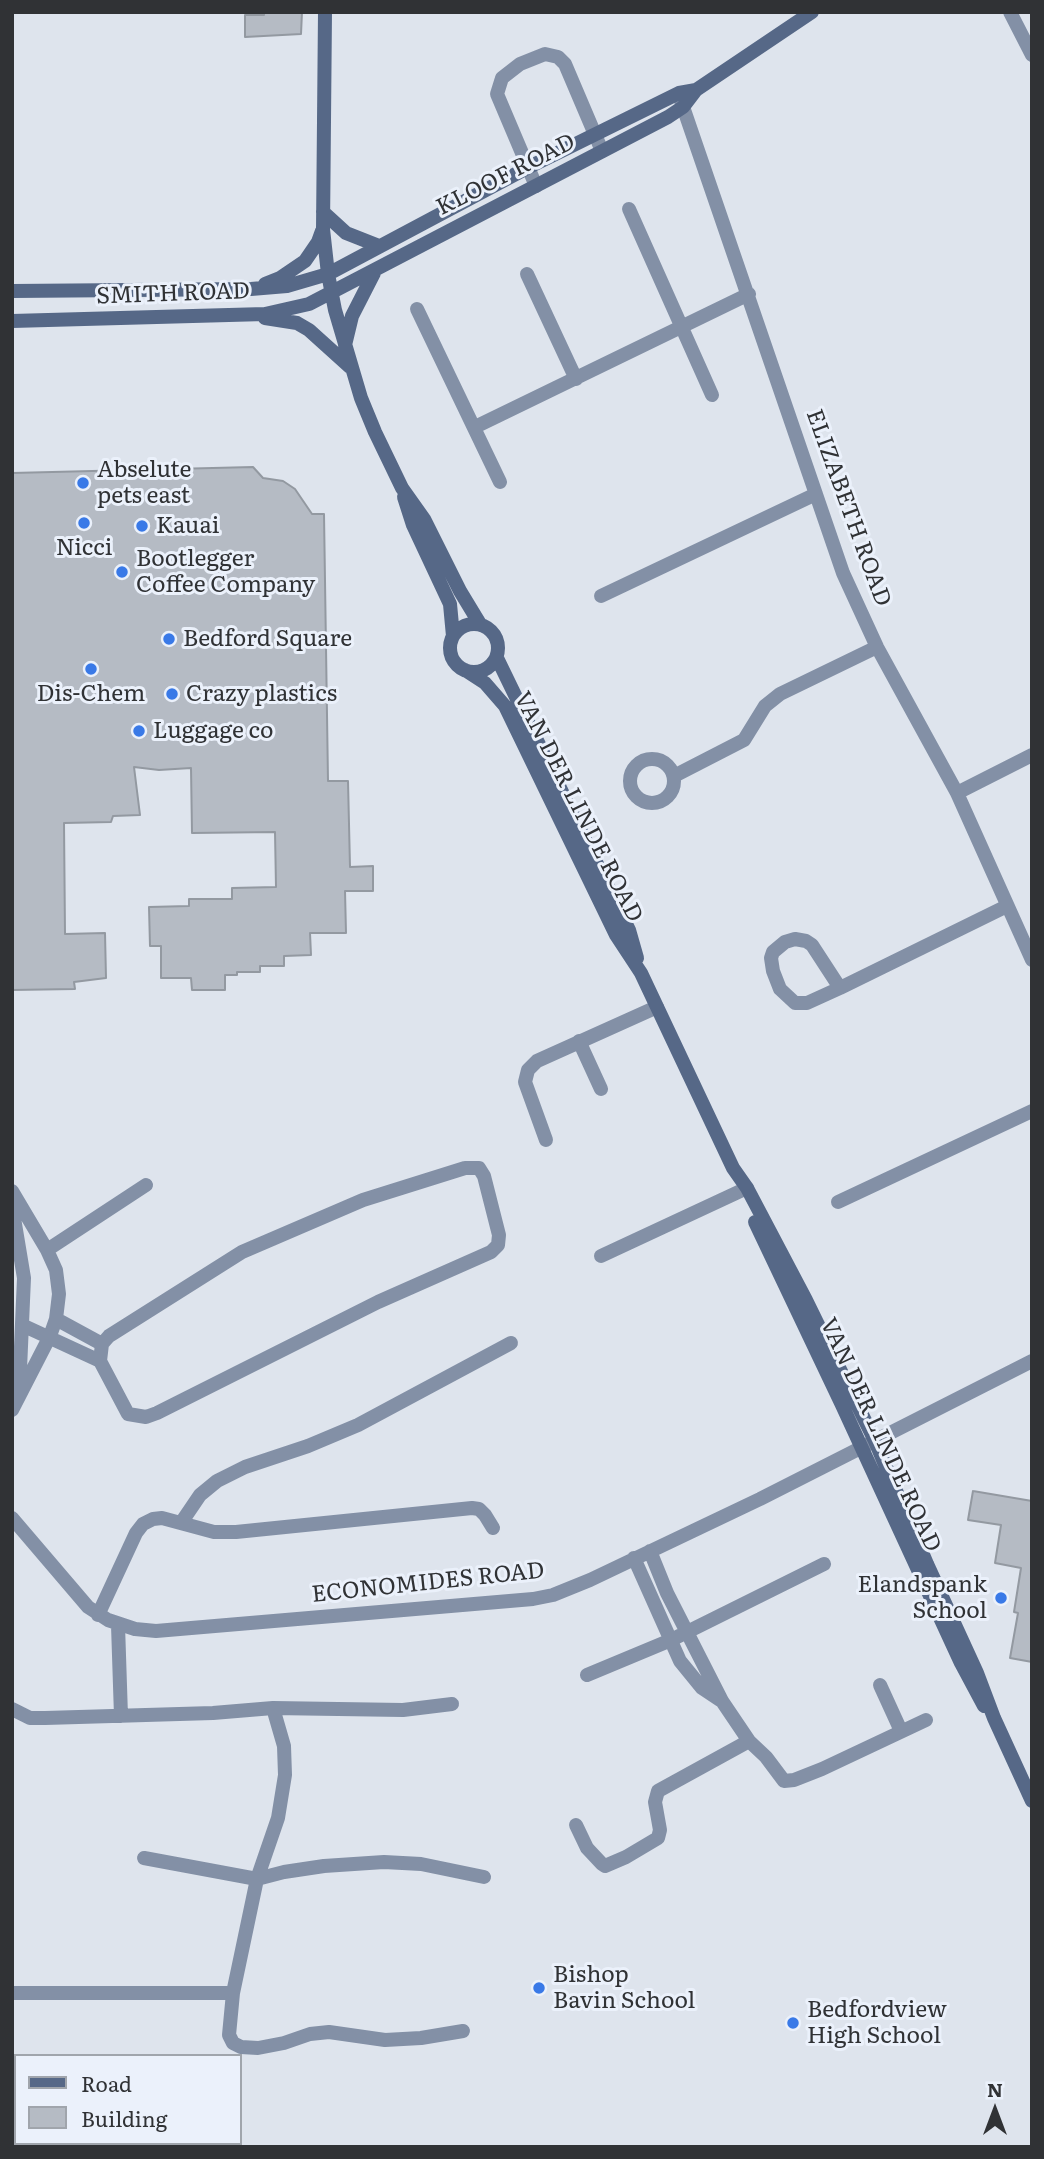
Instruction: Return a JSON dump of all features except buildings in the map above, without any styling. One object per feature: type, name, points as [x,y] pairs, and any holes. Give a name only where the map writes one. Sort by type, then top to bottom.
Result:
[{"type":"main road","points":[[325,12],[323,229],[331,293],[351,368],[375,432],[402,488],[413,525],[450,604],[453,613],[453,636],[450,645],[453,659],[465,670],[472,672],[487,669],[497,658],[496,637],[487,627],[480,624],[465,626],[453,636]]},
{"type":"main road","name":"KLOOF ROAD","points":[[331,293],[602,151],[812,12]]},
{"type":"main road","name":"KLOOF ROAD","points":[[328,274],[527,168],[595,135],[681,100]]},
{"type":"main road","points":[[323,212],[346,233],[379,246]]},
{"type":"main road","points":[[251,289],[280,278],[306,261],[323,229]]},
{"type":"main road","points":[[345,347],[352,316],[376,269]]},
{"type":"main road","name":"SMITH ROAD","points":[[12,292],[251,289],[287,286],[328,274]]},
{"type":"main road","name":"SMITH ROAD","points":[[12,321],[265,314],[309,304],[331,293]]},
{"type":"main road","points":[[230,315],[281,319],[296,323],[317,336],[351,368]]},
{"type":"main road","points":[[402,488],[424,519],[460,591],[480,624]]},
{"type":"main road","name":"VAN DER LINDE ROAD","points":[[497,658],[629,930],[641,973]]},
{"type":"main road","name":"VAN DER LINDE ROAD","points":[[465,670],[485,683],[505,706],[617,935],[641,973],[733,1168],[759,1230],[868,1445],[968,1677],[980,1701],[994,1718],[1032,1801]]},
{"type":"street","points":[[1010,12],[1032,55]]},
{"type":"street","points":[[536,186],[497,94],[502,78],[520,64],[545,54],[558,57],[565,64],[602,151]]},
{"type":"street","name":"ELIZABETH ROAD","points":[[681,100],[843,573],[877,647],[957,793],[1032,960]]},
{"type":"street","points":[[629,209],[712,395]]},
{"type":"street","points":[[527,274],[576,379]]},
{"type":"street","points":[[475,427],[749,294]]},
{"type":"street","points":[[417,309],[500,482]]},
{"type":"street","points":[[601,596],[816,494]]},
{"type":"street","points":[[674,776],[744,740],[765,706],[780,694],[877,647]]},
{"type":"street","points":[[957,793],[1032,755]]},
{"type":"street","points":[[840,988],[806,940],[785,942],[773,952],[773,971],[780,989],[795,1003],[807,1003],[840,988],[1007,906]]},
{"type":"street","points":[[546,1140],[524,1082],[528,1070],[537,1061],[657,1007]]},
{"type":"street","points":[[579,1041],[601,1089]]},
{"type":"street","points":[[838,1202],[1032,1111]]},
{"type":"street","points":[[478,1168],[484,1176],[499,1235],[498,1245],[481,1259],[425,1280],[378,1302],[146,1417],[128,1414],[100,1361],[102,1344],[109,1336],[242,1252],[363,1200],[452,1172],[478,1168]]},
{"type":"street","points":[[22,1259],[46,1248],[146,1185]]},
{"type":"street","points":[[601,1256],[743,1190]]},
{"type":"street","points":[[12,1191],[46,1248],[58,1281],[59,1301],[50,1336],[15,1403]]},
{"type":"street","points":[[12,1206],[22,1259],[24,1289],[15,1403]]},
{"type":"street","points":[[56,1320],[102,1344]]},
{"type":"street","points":[[22,1325],[100,1361]]},
{"type":"street","points":[[181,1522],[200,1496],[218,1481],[245,1466],[308,1446],[358,1425],[511,1343]]},
{"type":"street","name":"ECONOMIDES ROAD","points":[[12,1518],[78,1597],[98,1615],[118,1625],[156,1631],[533,1599],[553,1595],[650,1551],[868,1445],[1032,1361]]},
{"type":"street","points":[[98,1615],[136,1533],[143,1524],[153,1519],[181,1522],[214,1532],[236,1532],[391,1514],[472,1508],[479,1509],[493,1528]]},
{"type":"street","points":[[650,1551],[686,1632],[722,1701],[749,1741],[766,1757],[783,1781],[794,1780],[822,1769],[926,1720]]},
{"type":"street","points":[[634,1558],[680,1661],[695,1680],[722,1701]]},
{"type":"street","points":[[587,1675],[671,1640],[824,1564]]},
{"type":"street","points":[[118,1625],[121,1716]]},
{"type":"street","points":[[880,1685],[901,1731]]},
{"type":"street","points":[[12,1709],[30,1718],[273,1708],[403,1710],[452,1704]]},
{"type":"street","points":[[273,1708],[284,1746],[285,1775],[278,1818],[257,1879],[233,1993],[229,2035],[233,2043],[241,2047],[258,2048],[310,2034],[329,2032],[385,2040],[421,2038],[463,2031]]},
{"type":"street","points":[[576,1825],[587,1849],[605,1866],[626,1857],[658,1838],[660,1830],[654,1802],[658,1791],[749,1741]]},
{"type":"street","points":[[144,1858],[257,1879],[324,1866],[384,1862],[421,1864],[484,1877]]},
{"type":"street","points":[[12,1993],[233,1993]]},
{"type":"place","name":"Abselute pets east","points":[[83,483]]},
{"type":"place","name":"Nicci","points":[[84,523]]},
{"type":"place","name":"Kauai","points":[[142,526]]},
{"type":"place","name":"Bootlegger Coffee Company","points":[[122,572]]},
{"type":"place","name":"Bedford Square","points":[[169,639]]},
{"type":"place","name":"Dis-Chem","points":[[91,669]]},
{"type":"place","name":"Crazy plastics","points":[[172,694]]},
{"type":"place","name":"Luggage co","points":[[139,731]]},
{"type":"place","name":"Elandspank School","points":[[1001,1598]]},
{"type":"place","name":"Bishop Bavin School","points":[[539,1988]]},
{"type":"place","name":"Bedfordview High School","points":[[793,2023]]}]
